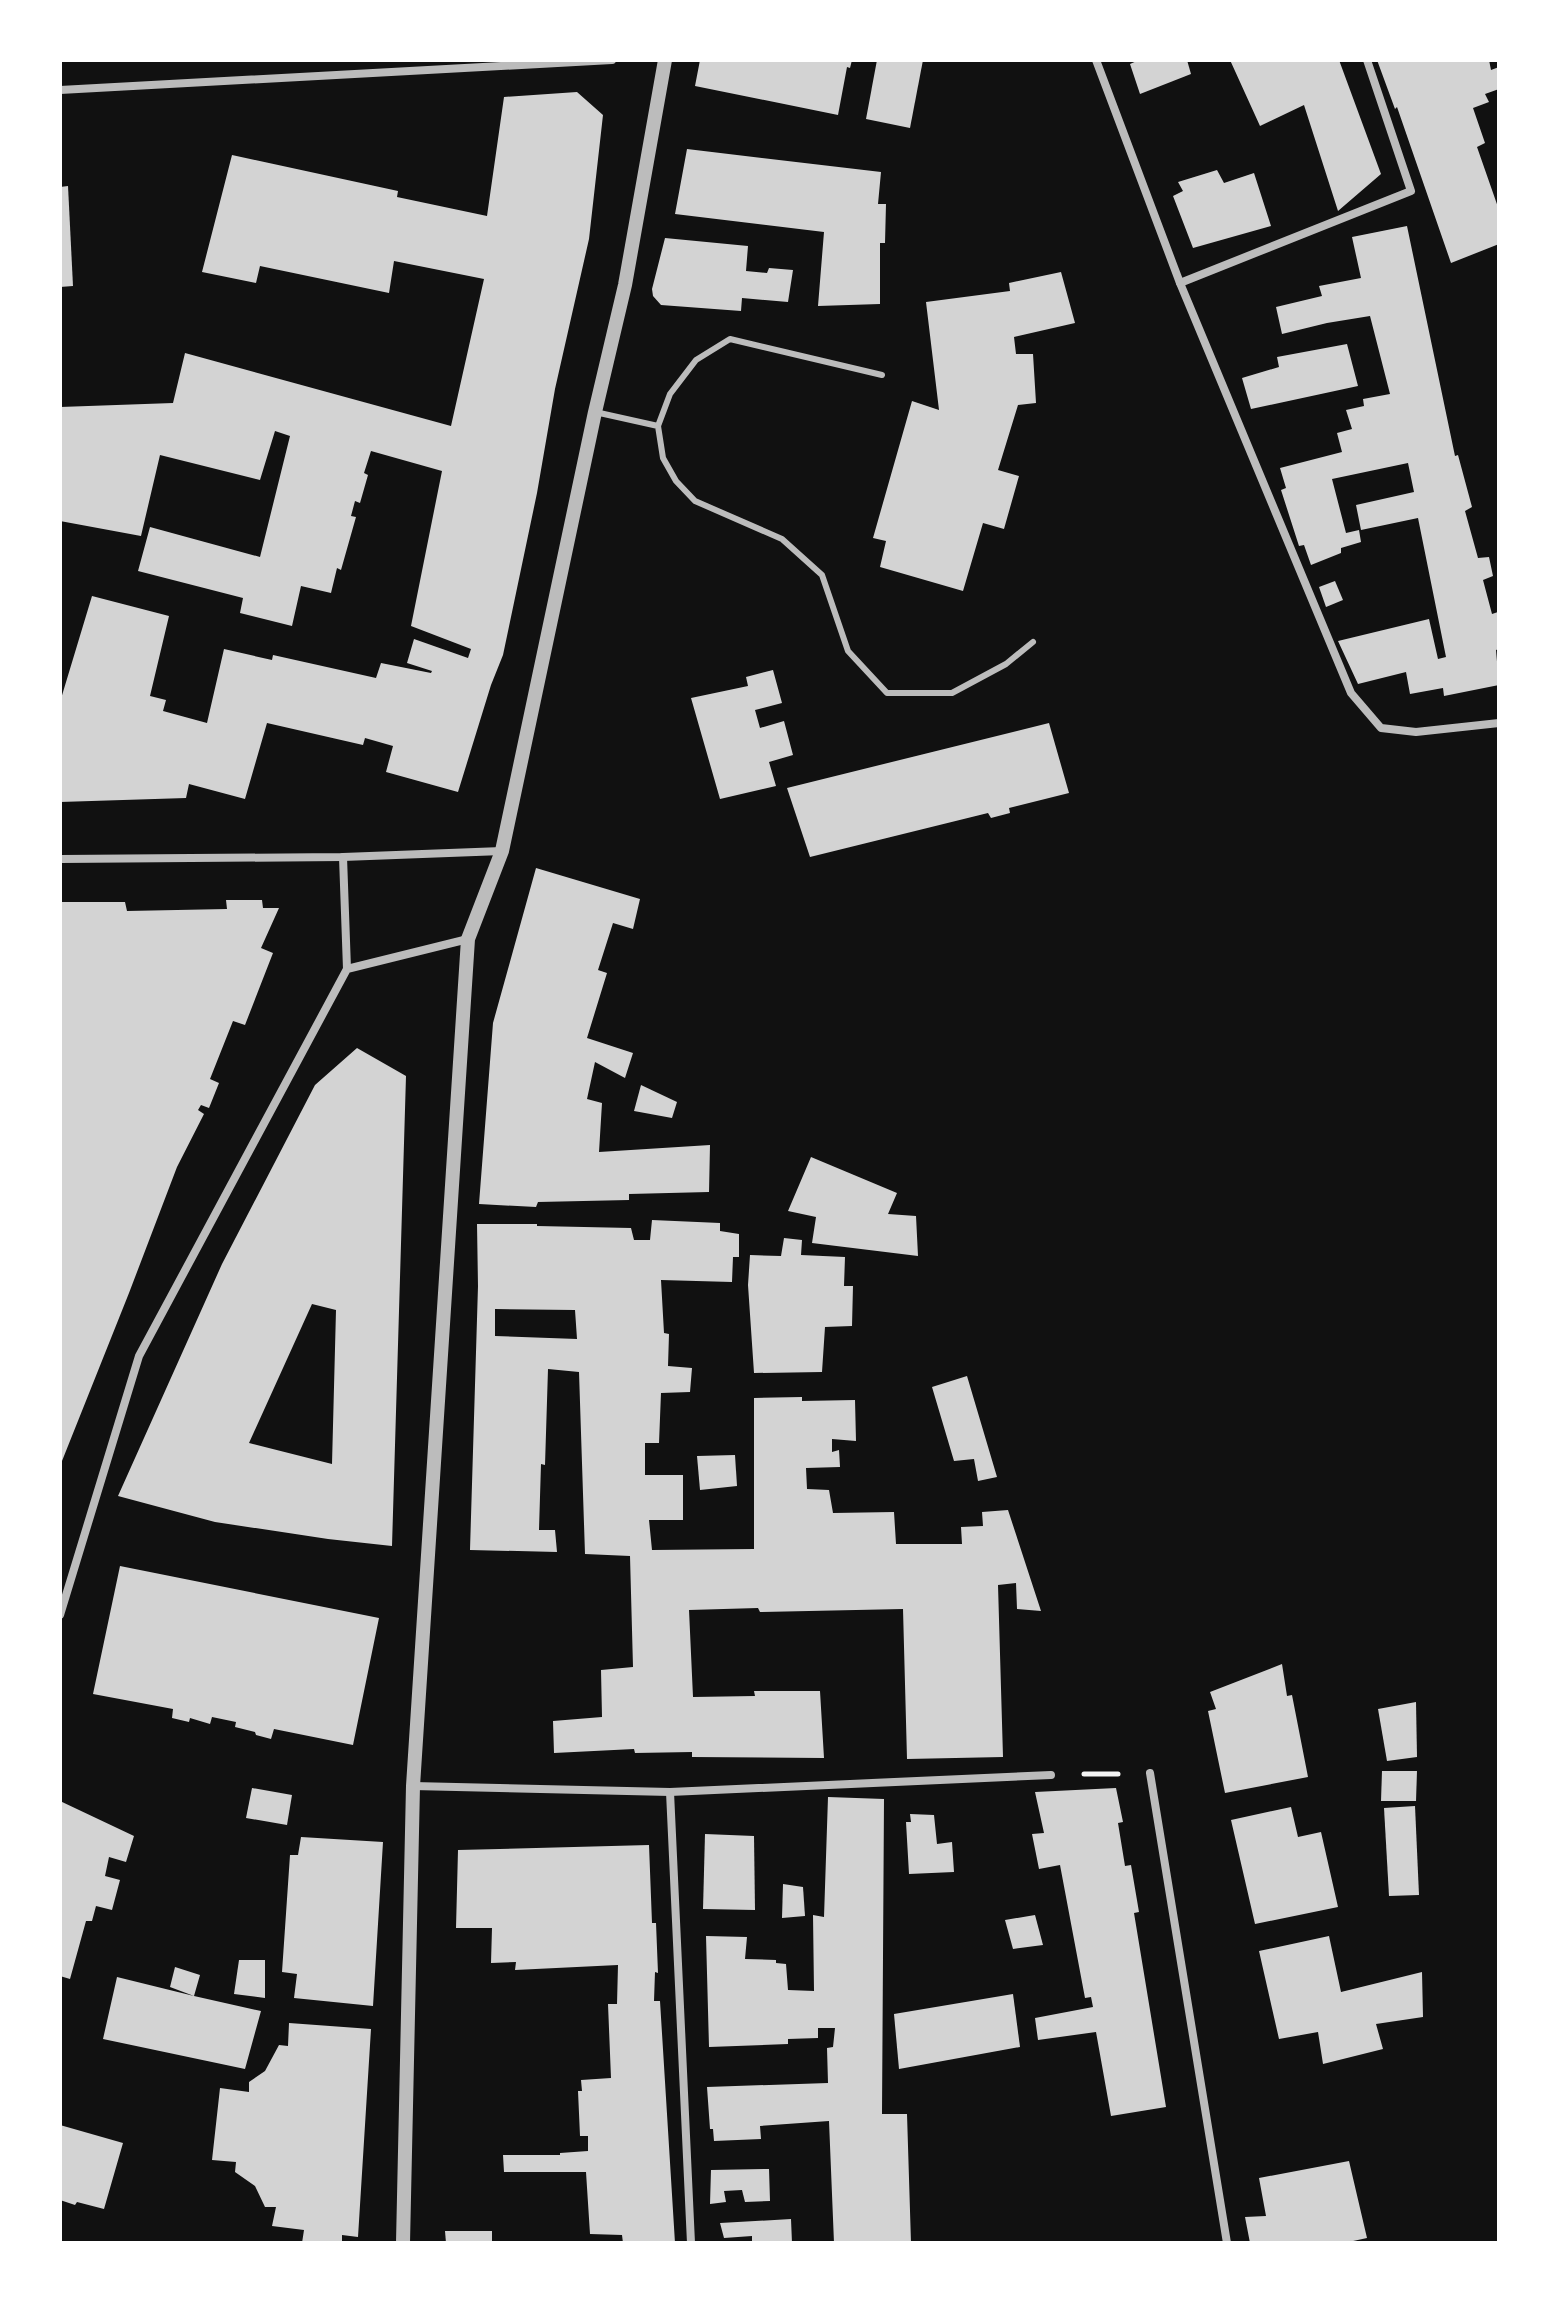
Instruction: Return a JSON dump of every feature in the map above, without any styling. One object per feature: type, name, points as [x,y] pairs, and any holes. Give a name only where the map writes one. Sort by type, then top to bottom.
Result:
[{"type":"street","points":[[60,90],[612,60]]},
{"type":"street","points":[[403,2243],[413,1786],[468,939],[502,851],[625,285],[665,60]]},
{"type":"street","points":[[1096,60],[1180,283],[1351,693],[1381,728],[1416,732],[1499,723]]},
{"type":"street","points":[[1180,283],[1411,191],[1367,60]]},
{"type":"street","points":[[60,859],[343,857],[502,851]]},
{"type":"street","points":[[60,1615],[139,1356],[347,969],[343,857]]},
{"type":"street","points":[[347,969],[468,939]]},
{"type":"street","points":[[1150,1773],[1227,2243]]},
{"type":"street","points":[[413,1786],[670,1792],[1051,1775]]},
{"type":"street","points":[[670,1792],[691,2243]]},
{"type":"lane","points":[[882,375],[730,339],[696,360],[670,394],[658,426],[663,458],[676,481],[695,501],[782,539],[822,575],[848,651],[887,693],[952,693],[1006,664],[1033,642]]},
{"type":"lane","points":[[595,412],[658,426]]},
{"type":"path","points":[[1051,1775],[1150,1773]]},
{"type":"building","points":[[700,60],[852,60],[850,68],[847,67],[838,115],[695,86]]},
{"type":"building","points":[[877,60],[923,60],[910,128],[866,119]]},
{"type":"building","points":[[1139,60],[1187,60],[1191,74],[1140,94],[1130,64]]},
{"type":"building","points":[[1230,60],[1339,60],[1381,174],[1338,211],[1304,105],[1260,126]]},
{"type":"building","points":[[1377,60],[1489,60],[1491,70],[1499,67],[1499,89],[1485,94],[1489,102],[1473,108],[1485,143],[1477,147],[1499,210],[1499,244],[1451,263],[1397,107],[1395,109]]},
{"type":"building","points":[[577,92],[603,115],[589,239],[555,389],[503,655],[458,792],[386,772],[393,746],[365,738],[363,745],[267,723],[245,799],[189,784],[186,798],[60,802],[60,702],[92,596],[169,616],[150,696],[166,700],[163,711],[207,723],[224,649],[272,660],[273,655],[376,678],[381,663],[431,673],[407,663],[414,639],[468,658],[471,649],[411,626],[442,471],[371,451],[364,473],[368,475],[360,503],[355,501],[351,516],[356,517],[331,593],[301,586],[292,626],[240,613],[243,598],[138,571],[150,527],[260,557],[290,436],[275,431],[260,480],[160,455],[141,536],[60,521],[60,407],[173,403],[185,353],[451,426],[484,279],[394,261],[389,293],[260,266],[256,283],[202,272],[232,155],[398,191],[397,197],[487,216],[504,97]]},
{"type":"building","points":[[687,149],[881,172],[878,204],[886,204],[885,243],[880,243],[880,304],[818,306],[824,232],[675,214]]},
{"type":"building","points":[[1217,170],[1224,183],[1254,173],[1271,226],[1193,248],[1173,196],[1183,191],[1178,182]]},
{"type":"building","points":[[68,186],[73,286],[60,287],[60,187]]},
{"type":"building","points":[[1407,226],[1455,456],[1458,455],[1472,507],[1465,511],[1478,558],[1489,557],[1493,576],[1483,580],[1492,614],[1498,612],[1499,618],[1499,649],[1496,650],[1499,685],[1444,696],[1443,688],[1410,694],[1406,672],[1358,684],[1338,641],[1429,619],[1438,659],[1446,657],[1418,518],[1361,530],[1356,505],[1414,492],[1408,463],[1332,479],[1346,533],[1359,530],[1361,542],[1341,548],[1341,553],[1311,565],[1304,545],[1299,546],[1281,490],[1286,488],[1280,468],[1342,452],[1337,433],[1352,429],[1346,410],[1364,406],[1363,399],[1390,394],[1370,316],[1282,334],[1276,307],[1322,296],[1319,286],[1361,278],[1352,237]]},
{"type":"building","points":[[665,238],[748,246],[746,271],[767,273],[769,268],[793,270],[788,302],[742,298],[741,311],[661,305],[653,296],[652,289]]},
{"type":"building","points":[[1061,272],[1075,323],[1014,337],[1016,354],[1033,354],[1036,403],[1018,405],[998,470],[1019,476],[1004,529],[983,523],[963,591],[880,567],[886,541],[873,538],[912,401],[939,410],[926,302],[1010,291],[1009,283]]},
{"type":"building","points":[[1347,344],[1358,386],[1251,409],[1242,378],[1279,367],[1277,357]]},
{"type":"building","points":[[1335,581],[1343,600],[1326,607],[1319,587]]},
{"type":"building","points":[[773,670],[782,703],[755,710],[760,728],[784,721],[793,755],[769,762],[776,786],[720,799],[691,698],[748,686],[746,677]]},
{"type":"building","points":[[1049,723],[1069,793],[1009,808],[1010,813],[991,818],[988,813],[810,857],[787,788]]},
{"type":"building","points":[[536,868],[640,899],[633,929],[613,923],[598,970],[607,973],[587,1038],[633,1053],[625,1078],[595,1062],[587,1099],[602,1103],[599,1152],[710,1145],[709,1192],[629,1194],[629,1200],[538,1202],[536,1207],[479,1204],[493,1023]]},
{"type":"building","points":[[226,900],[262,900],[263,908],[279,908],[261,948],[273,953],[245,1025],[233,1021],[210,1079],[219,1083],[209,1108],[201,1105],[198,1110],[204,1114],[177,1167],[60,1466],[60,902],[125,902],[127,911],[227,909]]},
{"type":"building","points":[[357,1048],[406,1076],[392,1546],[215,1522],[118,1496],[222,1264],[315,1085]],"holes":[[[312,1304],[336,1310],[332,1464],[249,1443]]]},
{"type":"building","points":[[641,1085],[677,1102],[672,1118],[634,1111]]},
{"type":"building","points":[[811,1157],[897,1193],[888,1214],[916,1216],[918,1256],[812,1243],[816,1217],[788,1211]]},
{"type":"building","points":[[652,1220],[720,1223],[720,1231],[739,1234],[739,1257],[733,1257],[732,1282],[661,1280],[664,1333],[669,1334],[668,1366],[692,1368],[690,1392],[661,1393],[659,1443],[645,1443],[645,1475],[683,1475],[683,1520],[649,1520],[652,1550],[754,1549],[754,1398],[855,1400],[856,1441],[832,1439],[832,1452],[839,1450],[840,1467],[806,1468],[807,1489],[829,1490],[833,1513],[894,1512],[896,1544],[962,1544],[961,1527],[983,1526],[982,1512],[1008,1510],[1041,1611],[1017,1609],[1016,1583],[998,1585],[1003,1757],[907,1759],[903,1609],[689,1610],[693,1697],[755,1696],[754,1691],[820,1691],[824,1758],[692,1757],[692,1752],[635,1753],[634,1749],[554,1753],[553,1721],[602,1717],[601,1670],[633,1667],[630,1556],[585,1554],[579,1372],[548,1369],[539,1530],[555,1530],[557,1552],[470,1550],[477,1224],[631,1228],[634,1240],[650,1240]],"holes":[[[495,1309],[575,1310],[577,1339],[495,1336]]]},
{"type":"building","points":[[784,1238],[802,1240],[801,1255],[845,1257],[844,1286],[853,1286],[852,1326],[825,1327],[822,1372],[754,1373],[748,1285],[750,1255],[781,1256]]},
{"type":"building","points":[[967,1376],[997,1477],[978,1481],[974,1459],[954,1461],[932,1387]]},
{"type":"building","points":[[735,1455],[737,1486],[700,1490],[697,1456]]},
{"type":"building","points":[[120,1566],[379,1618],[353,1745],[274,1729],[271,1739],[235,1727],[236,1722],[212,1717],[210,1724],[190,1718],[189,1722],[172,1718],[173,1709],[93,1694]]},
{"type":"building","points":[[1282,1664],[1287,1696],[1292,1695],[1308,1777],[1225,1793],[1208,1711],[1216,1709],[1210,1692]]},
{"type":"building","points":[[1416,1702],[1417,1757],[1387,1761],[1378,1709]]},
{"type":"building","points":[[1382,1771],[1417,1771],[1416,1801],[1381,1801]]},
{"type":"building","points":[[252,1788],[292,1795],[287,1825],[246,1818]]},
{"type":"building","points":[[1116,1788],[1123,1822],[1118,1823],[1125,1866],[1131,1865],[1139,1912],[1134,1913],[1166,2107],[1111,2116],[1096,2032],[1038,2040],[1035,2018],[1093,2007],[1091,1997],[1085,1998],[1060,1865],[1039,1869],[1032,1834],[1044,1833],[1035,1792]]},
{"type":"building","points":[[828,1797],[884,1799],[882,2114],[907,2114],[911,2243],[834,2243],[829,2121],[760,2126],[761,2139],[714,2141],[713,2129],[710,2129],[707,2087],[828,2083],[827,2048],[833,2047],[835,2028],[818,2028],[818,2038],[788,2039],[788,2044],[709,2047],[706,1936],[747,1937],[745,1959],[776,1960],[776,1963],[786,1964],[788,1990],[814,1991],[813,1915],[824,1917]]},
{"type":"building","points":[[60,1801],[134,1836],[126,1862],[109,1857],[105,1876],[120,1880],[112,1910],[96,1906],[92,1921],[86,1921],[70,1979],[60,1976]]},
{"type":"building","points":[[1415,1806],[1419,1895],[1389,1896],[1384,1808]]},
{"type":"building","points":[[1291,1807],[1298,1837],[1321,1832],[1338,1907],[1255,1924],[1231,1820]]},
{"type":"building","points":[[910,1814],[934,1815],[937,1844],[952,1842],[954,1872],[909,1874],[906,1822],[911,1822]]},
{"type":"building","points":[[705,1834],[754,1836],[755,1910],[703,1909]]},
{"type":"building","points":[[301,1837],[383,1842],[373,2006],[294,1998],[297,1974],[282,1972],[290,1855],[298,1855]]},
{"type":"building","points":[[649,1845],[652,1923],[656,1923],[658,1973],[655,1972],[654,2001],[660,2001],[675,2243],[623,2243],[622,2235],[590,2234],[586,2172],[504,2172],[503,2155],[560,2155],[588,2151],[588,2136],[580,2136],[578,2091],[582,2091],[581,2080],[611,2078],[608,2004],[617,2004],[618,1965],[515,1970],[516,1962],[491,1963],[492,1928],[456,1928],[458,1850]]},
{"type":"building","points":[[783,1884],[803,1887],[805,1916],[782,1918]]},
{"type":"building","points":[[1035,1915],[1043,1945],[1013,1949],[1005,1920]]},
{"type":"building","points":[[1329,1936],[1341,1992],[1422,1972],[1423,2017],[1376,2024],[1383,2049],[1323,2064],[1318,2032],[1279,2039],[1259,1951]]},
{"type":"building","points":[[239,1960],[265,1960],[265,1998],[234,1994]]},
{"type":"building","points":[[175,1967],[200,1975],[194,1996],[170,1987]]},
{"type":"building","points":[[117,1977],[261,2011],[245,2069],[103,2039]]},
{"type":"building","points":[[1013,1994],[1020,2047],[899,2069],[894,2014]]},
{"type":"building","points":[[289,2023],[371,2029],[358,2237],[342,2235],[342,2243],[302,2243],[304,2230],[272,2226],[276,2207],[265,2207],[255,2186],[235,2172],[236,2162],[212,2160],[220,2088],[249,2092],[249,2082],[265,2071],[279,2045],[288,2046]]},
{"type":"building","points":[[60,2125],[123,2143],[104,2209],[60,2200]]},
{"type":"building","points":[[1349,2161],[1367,2238],[1344,2243],[1250,2243],[1245,2217],[1266,2216],[1259,2178]]},
{"type":"building","points":[[769,2169],[770,2201],[745,2202],[742,2190],[724,2191],[726,2202],[710,2204],[711,2170]]},
{"type":"building","points":[[791,2219],[792,2243],[752,2243],[752,2236],[724,2238],[720,2223]]},
{"type":"building","points":[[445,2231],[492,2231],[492,2243],[446,2243]]}]
